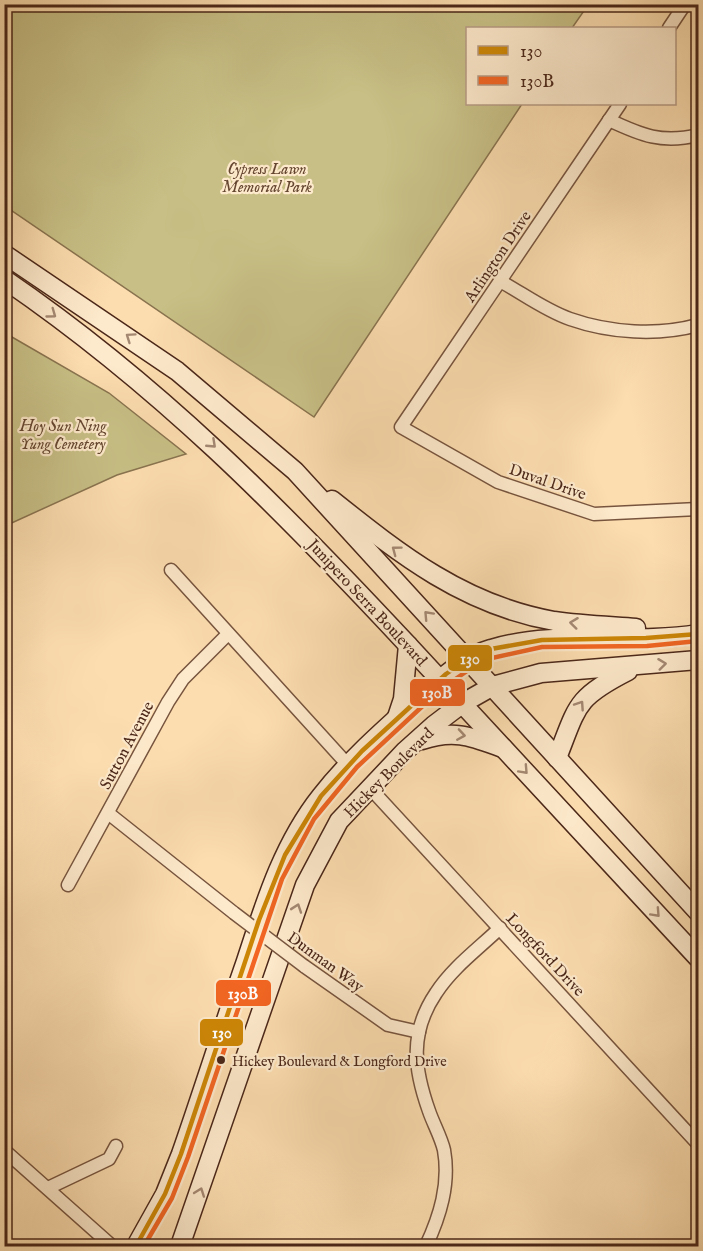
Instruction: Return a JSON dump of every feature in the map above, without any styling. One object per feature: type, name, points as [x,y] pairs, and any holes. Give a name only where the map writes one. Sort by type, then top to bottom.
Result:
[{"type":"main road","name":"Junipero Serra Boulevard","points":[[4,254],[177,371],[296,471],[699,912]]},
{"type":"main road","name":"Junipero Serra Boulevard","points":[[4,279],[113,359],[194,428],[290,520],[442,680],[699,958]]},
{"type":"main road","points":[[296,471],[399,553],[437,578],[475,597],[554,621],[638,628],[673,637]]},
{"type":"main road","name":"Hickey Boulevard","points":[[136,1246],[165,1194],[181,1154],[281,863],[321,796],[348,765],[397,718],[468,658],[492,648],[524,642],[673,637],[699,634]]},
{"type":"main road","points":[[397,718],[403,699],[408,645]]},
{"type":"main road","name":"Hickey Boulevard","points":[[180,1246],[305,885],[339,821],[415,742],[463,703],[493,686],[541,673],[699,660]]},
{"type":"main road","points":[[557,758],[577,706],[590,691],[634,667]]},
{"type":"main road","points":[[415,742],[441,734],[457,734],[505,749]]},
{"type":"street","points":[[670,27],[685,4]]},
{"type":"street","name":"Arlington Drive","points":[[401,427],[619,105]]},
{"type":"street","points":[[609,120],[645,137],[681,140],[699,135]]},
{"type":"street","points":[[500,281],[568,319],[614,330],[675,331],[699,325]]},
{"type":"street","name":"Duval Drive","points":[[401,427],[498,482],[594,514],[699,509]]},
{"type":"street","points":[[171,570],[348,765]]},
{"type":"street","name":"Sutton Avenue","points":[[68,885],[183,679],[228,634]]},
{"type":"street","name":"Longford Drive","points":[[370,788],[699,1143]]},
{"type":"street","name":"Dunman Way","points":[[108,813],[304,966],[388,1025],[419,1032]]},
{"type":"street","points":[[426,1246],[439,1219],[446,1182],[443,1149],[417,1077],[419,1032],[435,994],[451,975],[500,928]]},
{"type":"street","points":[[48,1188],[109,1159],[116,1146]]},
{"type":"street","points":[[4,1150],[112,1246]]},
{"type":"green space","name":"Cypress Lawn Memorial Park","points":[[5,4],[588,4],[573,27],[466,27],[466,105],[521,105],[314,417],[5,206]]},
{"type":"green space","name":"Hoy Sun Ning Yung Cemetery","points":[[5,333],[109,393],[186,454],[117,475],[5,526]]},
{"type":"transit line","name":"130","points":[[136,1246],[165,1194],[181,1154],[259,920],[285,855],[321,796],[362,751],[446,674],[468,659],[491,649],[542,640],[646,638],[698,634]]},
{"type":"transit line","name":"130B","points":[[144,1246],[172,1198],[188,1157],[282,879],[314,819],[357,767],[441,689],[483,660],[542,647],[647,646],[698,641]]},
{"type":"place","name":"Hickey Boulevard & Longford Drive","points":[[221,1060]]}]
